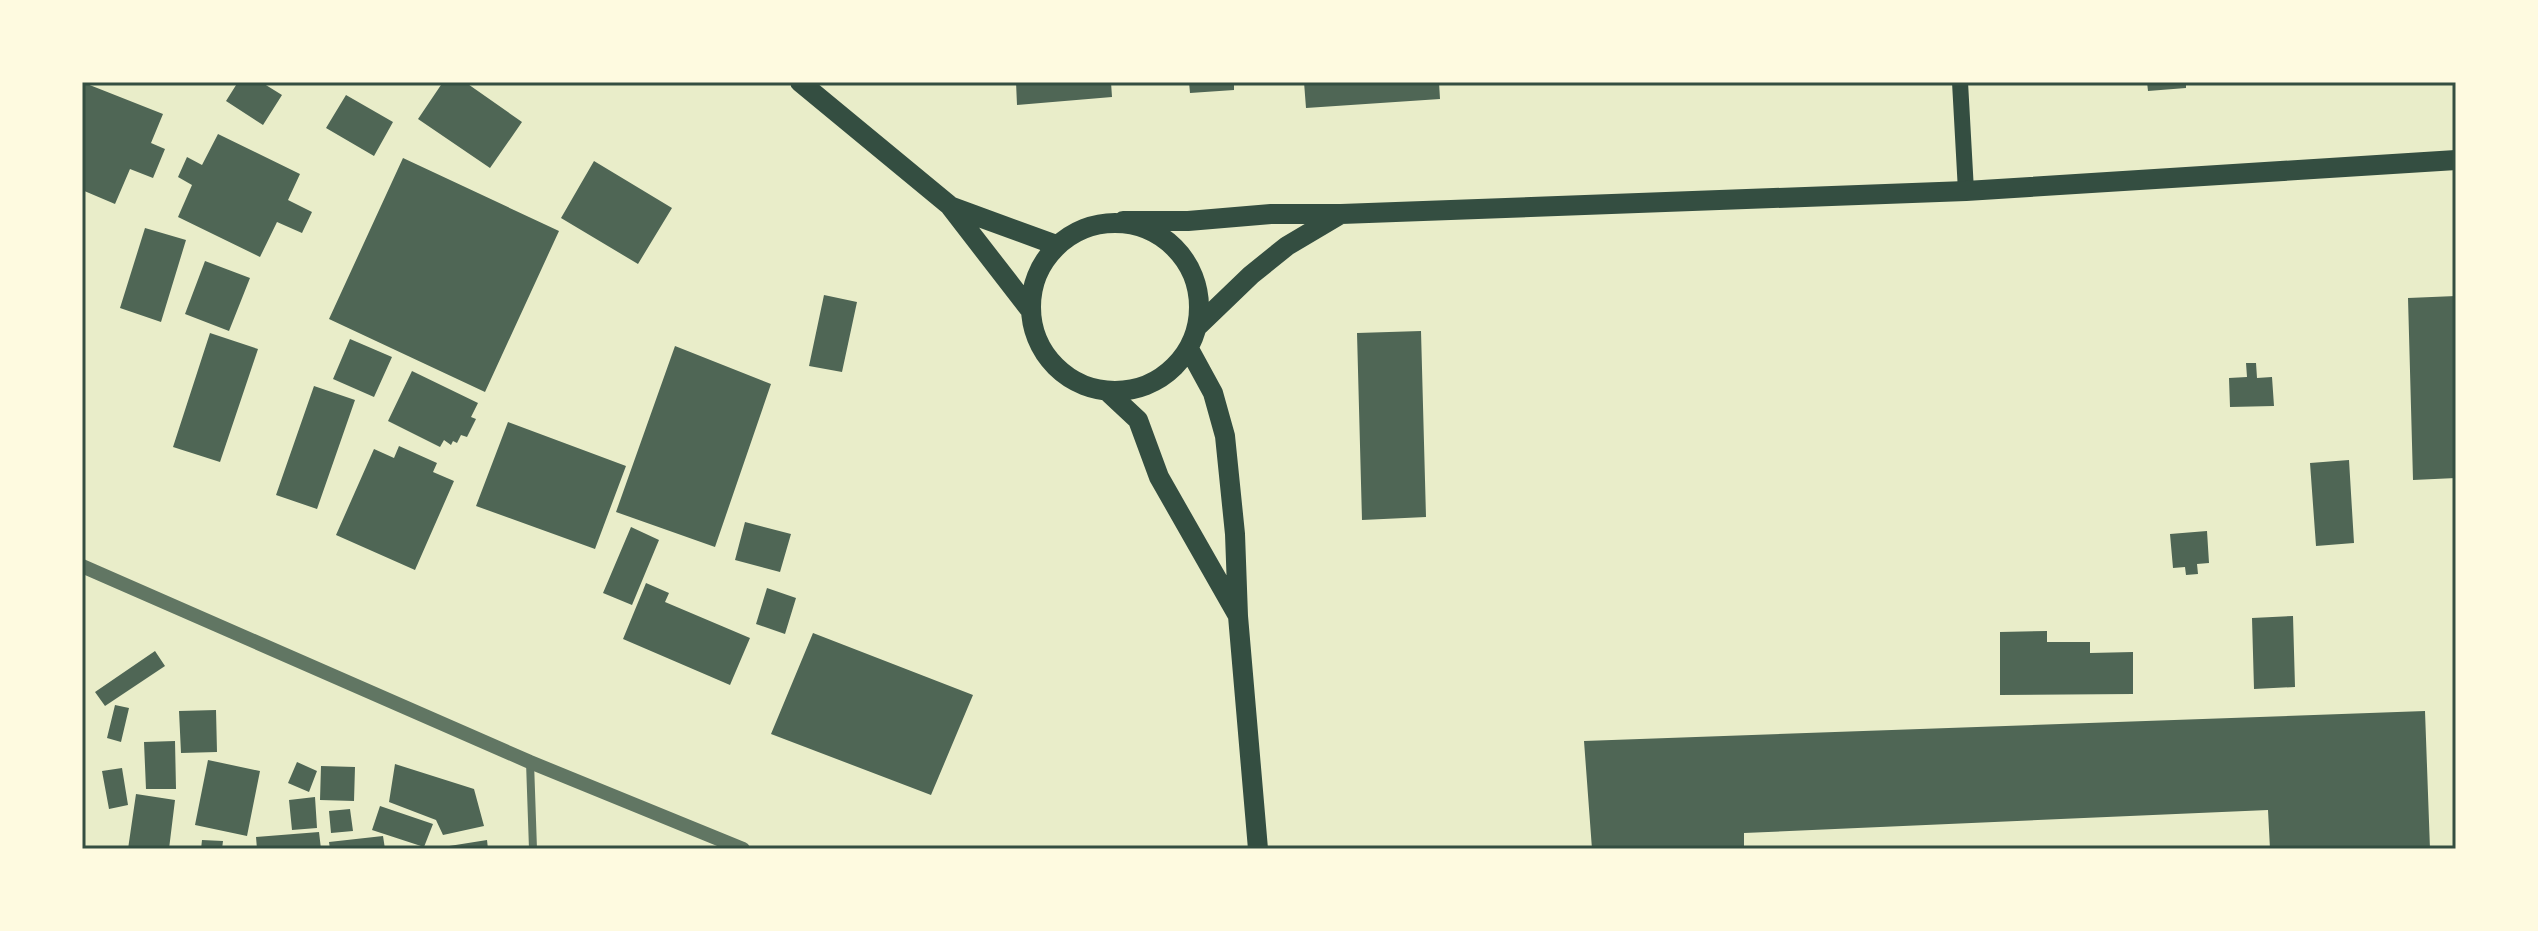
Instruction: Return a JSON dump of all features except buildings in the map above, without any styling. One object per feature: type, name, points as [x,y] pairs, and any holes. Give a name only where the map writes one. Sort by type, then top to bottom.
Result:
[{"type":"main road","points":[[800,82],[949,205],[1031,311]]},
{"type":"main road","points":[[1960,82],[1966,191]]},
{"type":"main road","points":[[1123,221],[1168,239],[1184,256],[1196,278],[1200,302],[1198,326],[1189,349],[1174,368],[1155,382],[1131,390],[1108,392],[1084,386],[1063,373],[1046,356],[1035,337],[1031,311],[1033,286],[1042,264],[1056,245],[1076,231],[1100,222],[1123,221],[1188,221],[1271,214],[1966,191],[2456,160]]},
{"type":"main road","points":[[949,205],[1056,245]]},
{"type":"main road","points":[[1198,326],[1241,283],[1287,246],[1341,214]]},
{"type":"main road","points":[[1189,349],[1213,393],[1225,436],[1258,849]]},
{"type":"main road","points":[[1108,392],[1138,420],[1159,477],[1238,616]]},
{"type":"street","points":[[82,566],[530,762],[743,849]]},
{"type":"street","points":[[530,762],[533,849]]}]
